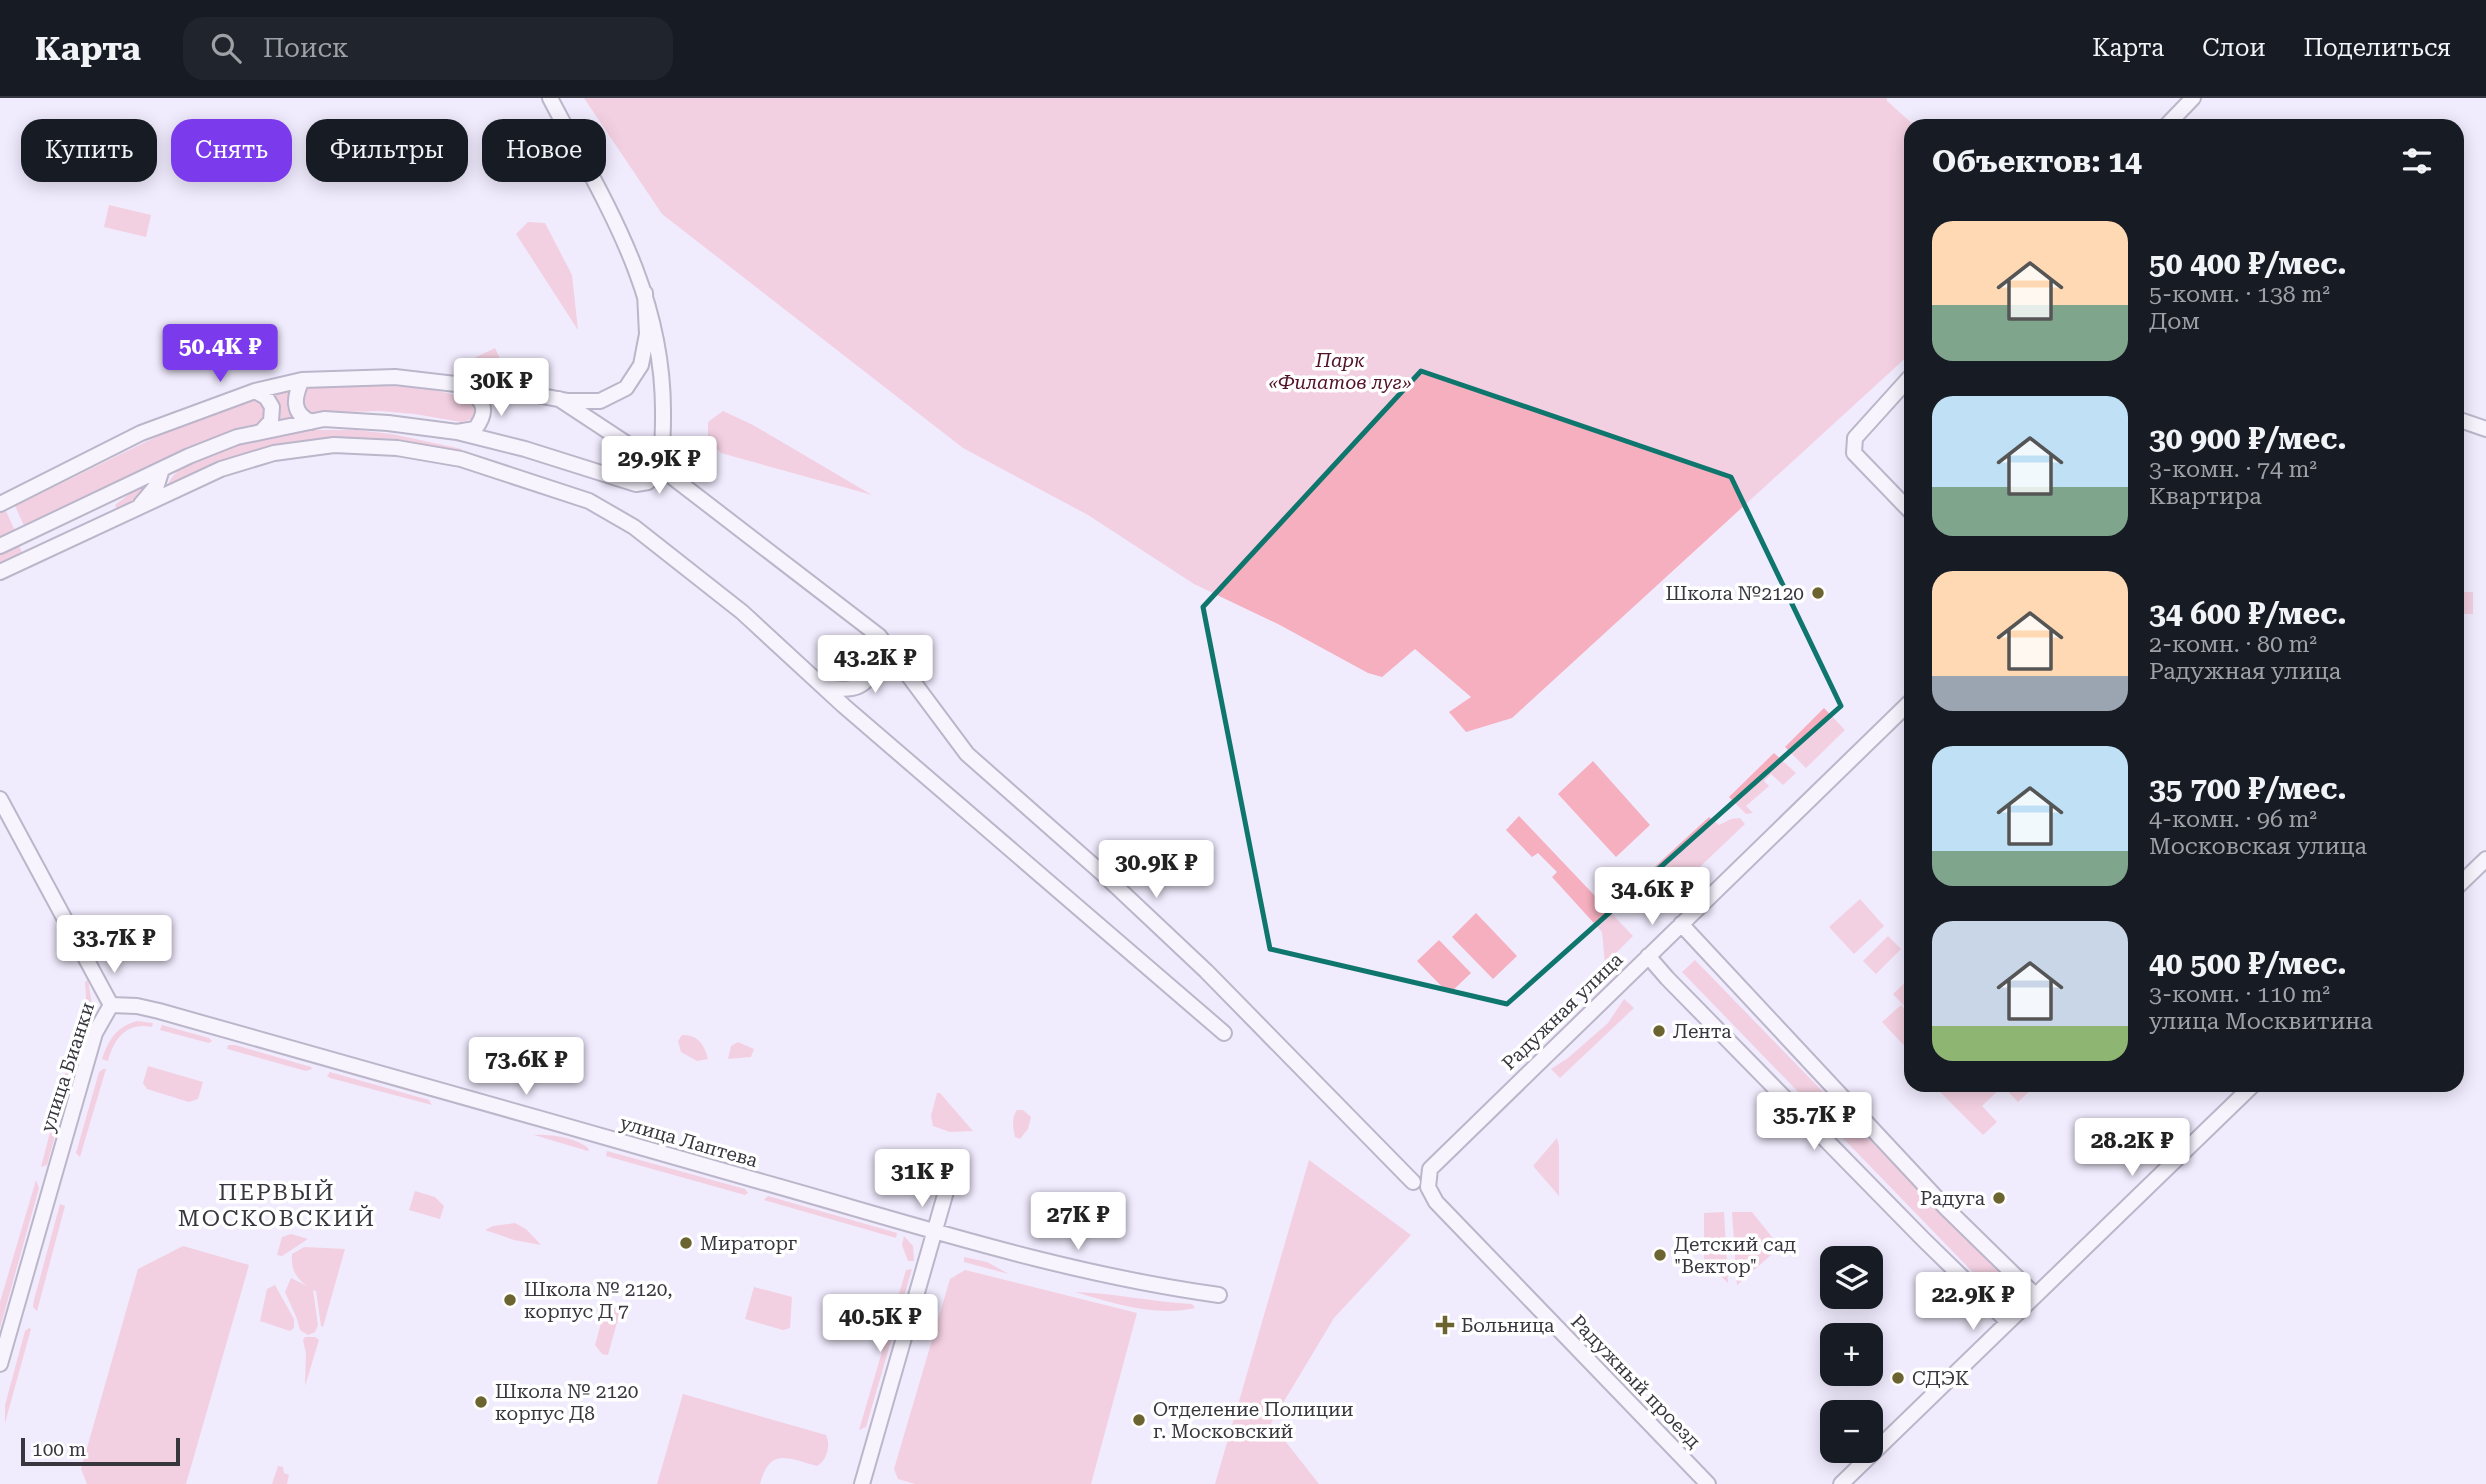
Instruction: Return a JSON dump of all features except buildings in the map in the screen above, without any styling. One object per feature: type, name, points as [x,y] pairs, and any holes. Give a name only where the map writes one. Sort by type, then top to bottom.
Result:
[{"type":"street","points":[[0,546],[162,469],[237,437],[324,419],[388,422],[457,432],[525,449],[622,482],[648,482],[660,462],[663,385],[658,338],[631,253],[550,98]]},
{"type":"street","points":[[2172,119],[2193,98]]},
{"type":"street","points":[[0,504],[141,433],[255,391],[302,380],[395,377],[584,402],[600,401],[626,388],[641,365],[647,334],[645,293]]},
{"type":"street","points":[[302,380],[295,395],[295,407],[302,418],[311,422]]},
{"type":"street","points":[[1904,384],[1855,438],[1854,453],[1904,505]]},
{"type":"street","points":[[457,432],[475,429],[483,418],[483,406],[479,397],[463,386]]},
{"type":"street","points":[[255,391],[266,397],[272,407],[271,421],[261,432]]},
{"type":"street","points":[[559,399],[641,453],[879,636],[967,754],[1206,971],[1413,1182]]},
{"type":"street","points":[[2464,421],[2486,429]]},
{"type":"street","points":[[0,572],[221,468],[274,453],[334,445],[397,448],[461,459],[589,501],[634,527],[742,612],[822,686],[1224,1033]]},
{"type":"street","points":[[132,511],[146,500],[157,485],[162,469]]},
{"type":"street","points":[[822,686],[844,691],[858,688],[869,677],[879,636]]},
{"type":"street","name":"Радужная улица","points":[[1428,1178],[1432,1165],[1438,1159],[1904,708]]},
{"type":"street","name":"улица Бианки","points":[[0,799],[111,1005],[94,1032],[0,1364]]},
{"type":"street","points":[[2464,880],[2486,859]]},
{"type":"street","points":[[1681,924],[1946,1208],[2035,1295]]},
{"type":"street","points":[[1648,956],[1924,1240],[2008,1322]]},
{"type":"street","name":"улица Лаптева","points":[[111,1005],[148,1008],[933,1233],[1076,1270],[1219,1295]]},
{"type":"street","points":[[1841,1484],[2246,1092]]},
{"type":"street","name":"Радужный проезд","points":[[1428,1178],[1430,1194],[1437,1203],[1708,1484]]},
{"type":"street","points":[[866,1483],[945,1195]]},
{"type":"highlighted area","points":[[1421,371],[1731,477],[1841,706],[1507,1004],[1270,949],[1203,607]]},
{"type":"green space","name":"Парк «Филатов луг»","points":[[584,98],[1887,98],[1907,119],[1904,119],[1904,359],[1512,718],[1466,732],[1449,712],[1471,697],[1415,649],[1382,677],[1368,673],[1278,624],[1194,584],[1088,515],[963,448],[662,214],[606,131],[606,119],[598,119]]},
{"type":"green space","points":[[109,205],[151,215],[146,237],[104,227]]},
{"type":"green space","points":[[528,222],[545,223],[572,275],[578,330],[516,234]]},
{"type":"green space","points":[[495,348],[508,376],[466,369],[464,363]]},
{"type":"green space","points":[[341,385],[441,391],[472,401],[475,415],[470,420],[461,422],[380,411],[312,413],[303,406],[303,393],[307,388]]},
{"type":"green space","points":[[291,390],[287,404],[293,417],[276,420],[279,407],[272,394]]},
{"type":"green space","points":[[258,401],[264,409],[261,425],[25,528],[15,506],[172,429]]},
{"type":"green space","points":[[723,411],[753,425],[872,495],[721,453],[708,440],[708,422]]},
{"type":"green space","points":[[314,430],[356,430],[392,434],[462,449],[460,452],[347,440],[292,443],[235,457],[168,484],[177,472],[212,453],[256,440]]},
{"type":"green space","points":[[150,482],[138,501],[118,511],[115,505]]},
{"type":"green space","points":[[5,509],[15,531],[0,539],[0,512]]},
{"type":"green space","points":[[18,544],[23,554],[0,565],[0,553]]},
{"type":"green space","points":[[2464,592],[2473,592],[2473,614],[2464,614]]},
{"type":"green space","points":[[1824,708],[1845,730],[1806,768],[1785,747]]},
{"type":"green space","points":[[1774,753],[1796,773],[1783,785],[1771,774],[1764,781],[1769,786],[1746,806],[1753,813],[1746,814],[1729,797]]},
{"type":"green space","points":[[1593,761],[1650,825],[1616,857],[1558,794]]},
{"type":"green space","points":[[1519,816],[1633,936],[1605,964],[1602,932],[1552,877],[1557,872],[1538,853],[1532,857],[1506,830]]},
{"type":"green space","points":[[1709,817],[1719,825],[1740,818],[1745,824],[1647,917],[1625,894]]},
{"type":"green space","points":[[1860,899],[1884,926],[1854,954],[1829,927]]},
{"type":"green space","points":[[1476,913],[1517,956],[1493,979],[1452,937]]},
{"type":"green space","points":[[1888,936],[1901,949],[1876,974],[1863,961]]},
{"type":"green space","points":[[1439,940],[1471,973],[1449,994],[1417,961]]},
{"type":"green space","points":[[1695,960],[2005,1279],[1992,1292],[1682,972]]},
{"type":"green space","points":[[88,980],[92,1004],[76,1055],[71,1053],[86,997],[85,982]]},
{"type":"green space","points":[[1904,984],[1904,1006],[1893,994]]},
{"type":"green space","points":[[1624,999],[1634,1008],[1560,1078],[1551,1069],[1568,1058],[1608,1023]]},
{"type":"green space","points":[[1901,1005],[1904,1008],[1904,1046],[1882,1022]]},
{"type":"green space","points":[[137,1021],[153,1023],[152,1027],[129,1029],[114,1045],[108,1061],[102,1059],[114,1035]]},
{"type":"green space","points":[[162,1025],[212,1041],[209,1043],[160,1030]]},
{"type":"green space","points":[[682,1035],[688,1035],[700,1042],[708,1059],[697,1061],[681,1052],[678,1041]]},
{"type":"green space","points":[[738,1042],[754,1049],[751,1057],[728,1059],[731,1046]]},
{"type":"green space","points":[[228,1045],[312,1069],[306,1071],[227,1049]]},
{"type":"green space","points":[[68,1063],[75,1064],[47,1165],[41,1167]]},
{"type":"green space","points":[[148,1066],[203,1082],[198,1099],[189,1102],[147,1089],[143,1083]]},
{"type":"green space","points":[[106,1069],[80,1157],[76,1153],[99,1072]]},
{"type":"green space","points":[[330,1072],[429,1100],[432,1105],[330,1078],[327,1076]]},
{"type":"green space","points":[[1940,1092],[1997,1092],[1982,1106],[1997,1122],[1983,1135]]},
{"type":"green space","points":[[2009,1092],[2029,1092],[2018,1102]]},
{"type":"green space","points":[[937,1093],[940,1093],[973,1131],[950,1132],[933,1126],[931,1116]]},
{"type":"green space","points":[[1017,1110],[1023,1110],[1031,1117],[1028,1129],[1020,1139],[1015,1137],[1013,1127]]},
{"type":"green space","points":[[534,1135],[563,1138],[578,1142],[589,1149],[588,1151]]},
{"type":"green space","points":[[1557,1138],[1559,1146],[1559,1196],[1533,1166]]},
{"type":"green space","points":[[607,1151],[745,1189],[748,1193],[745,1195],[606,1156]]},
{"type":"green space","points":[[1309,1160],[1411,1235],[1334,1318],[1271,1423],[1319,1484],[1215,1484]]},
{"type":"green space","points":[[36,1180],[39,1188],[0,1328],[0,1302]]},
{"type":"green space","points":[[415,1191],[435,1197],[444,1206],[440,1219],[409,1210]]},
{"type":"green space","points":[[768,1196],[897,1233],[896,1238],[764,1200]]},
{"type":"green space","points":[[60,1204],[65,1206],[37,1311],[33,1307],[34,1300]]},
{"type":"green space","points":[[1724,1212],[1728,1283],[1704,1260],[1704,1213]]},
{"type":"green space","points":[[1732,1212],[1752,1212],[1780,1247],[1737,1285]]},
{"type":"green space","points":[[515,1223],[526,1229],[541,1245],[514,1240],[485,1230]]},
{"type":"green space","points":[[291,1234],[308,1239],[282,1256],[277,1255],[282,1237]]},
{"type":"green space","points":[[904,1236],[913,1246],[914,1261],[908,1261],[902,1245]]},
{"type":"green space","points":[[183,1246],[249,1265],[186,1484],[87,1484],[81,1469],[138,1269]]},
{"type":"green space","points":[[304,1247],[345,1249],[323,1327],[316,1291],[313,1290],[318,1325],[315,1332],[308,1335],[300,1330],[285,1292],[291,1278],[307,1286],[295,1272],[292,1259],[292,1254]]},
{"type":"green space","points":[[964,1257],[987,1262],[1009,1274],[964,1262]]},
{"type":"green space","points":[[912,1269],[866,1427],[859,1430],[906,1270]]},
{"type":"green space","points":[[965,1270],[1137,1313],[1091,1484],[915,1484],[898,1479],[894,1469],[950,1279]]},
{"type":"green space","points":[[275,1285],[294,1319],[294,1328],[290,1331],[260,1321],[267,1289]]},
{"type":"green space","points":[[754,1287],[792,1297],[790,1328],[783,1330],[745,1319]]},
{"type":"green space","points":[[1075,1292],[1192,1304],[1195,1308],[1150,1310]]},
{"type":"green space","points":[[615,1306],[621,1308],[608,1355],[602,1354],[595,1345],[604,1312]]},
{"type":"green space","points":[[31,1329],[5,1423],[5,1405],[25,1331]]},
{"type":"green space","points":[[305,1337],[319,1340],[305,1386],[306,1353],[303,1340]]},
{"type":"green space","points":[[683,1394],[826,1435],[826,1457],[817,1466],[788,1458],[775,1460],[764,1472],[760,1484],[657,1484]]},
{"type":"green space","points":[[278,1466],[283,1467],[284,1473],[289,1475],[287,1484],[272,1484]]},
{"type":"place","name":"Школа №2120","points":[[1818,593]]},
{"type":"place","name":"Лента","points":[[1659,1031]]},
{"type":"place","name":"Радуга","points":[[1999,1198]]},
{"type":"place","name":"Мираторг","points":[[686,1243]]},
{"type":"place","name":"Детский сад \"Вектор\"","points":[[1660,1255]]},
{"type":"place","name":"Школа № 2120, корпус Д 7","points":[[510,1300]]},
{"type":"place","name":"Больница","points":[[1445,1325]]},
{"type":"place","name":"СДЭК","points":[[1898,1378]]},
{"type":"place","name":"Школа № 2120 корпус Д8","points":[[481,1402]]},
{"type":"place","name":"Отделение Полиции г. Московский","points":[[1139,1420]]},
{"type":"district","name":"ПЕРВЫЙ МОСКОВСКИЙ","points":[[277,1205]]}]
